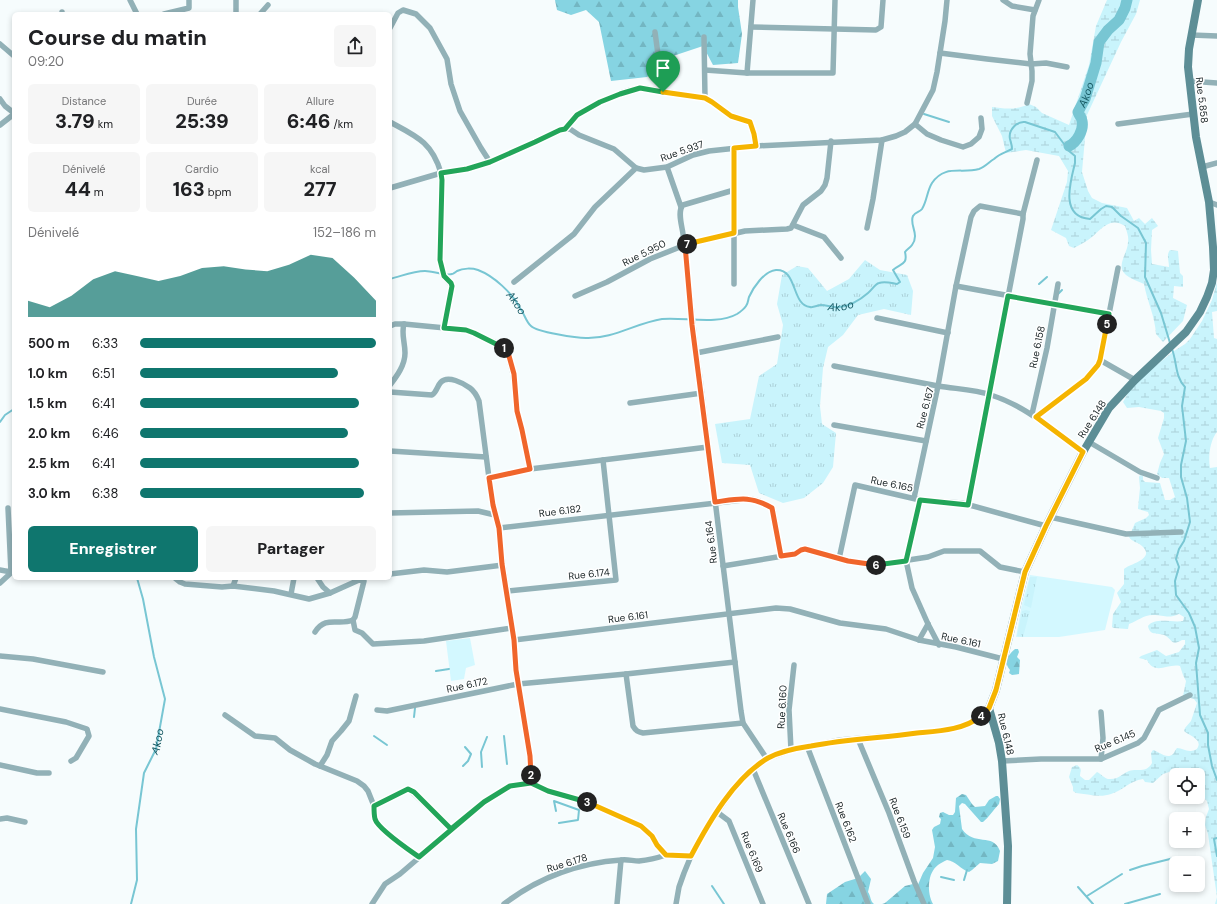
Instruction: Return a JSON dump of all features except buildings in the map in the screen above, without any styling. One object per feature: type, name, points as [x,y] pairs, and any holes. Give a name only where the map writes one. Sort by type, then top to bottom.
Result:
[{"type":"street","points":[[130,0],[136,12]]},
{"type":"street","points":[[172,12],[189,8],[189,0]]},
{"type":"street","points":[[236,0],[236,12]]},
{"type":"street","points":[[746,73],[753,0]]},
{"type":"street","points":[[705,70],[746,73],[833,73],[835,0]]},
{"type":"street","points":[[751,27],[876,30],[881,27],[883,0]]},
{"type":"street","points":[[947,0],[946,22],[932,90],[915,124],[927,134],[964,147],[972,144],[979,137],[982,129],[981,118]]},
{"type":"street","points":[[1003,0],[1012,6],[1035,10]]},
{"type":"street","points":[[1027,103],[1032,82],[1030,49],[1035,10],[1039,0]]},
{"type":"street","name":"Rue 5.858","points":[[1198,0],[1189,49],[1189,81],[1202,167],[1213,203]]},
{"type":"street","points":[[262,12],[268,5]]},
{"type":"street","points":[[392,24],[398,13],[403,10],[416,14],[424,20],[430,28],[447,59],[451,84],[460,111],[490,162]]},
{"type":"street","points":[[655,32],[663,92]]},
{"type":"street","points":[[1191,35],[1217,36]]},
{"type":"street","points":[[704,37],[705,98]]},
{"type":"street","points":[[0,44],[12,54]]},
{"type":"street","points":[[940,53],[1031,64],[1046,63],[1067,67]]},
{"type":"street","points":[[1189,81],[1217,83]]},
{"type":"street","points":[[565,129],[577,115],[600,102],[640,88],[705,98],[731,116],[750,122],[756,146]]},
{"type":"street","points":[[0,99],[12,112]]},
{"type":"street","points":[[1118,124],[1193,114]]},
{"type":"street","points":[[0,125],[12,116]]},
{"type":"street","points":[[392,123],[422,140],[430,150],[441,173],[440,260],[444,276],[452,286],[444,328]]},
{"type":"street","name":"Rue 5.937","points":[[636,168],[644,170],[667,167],[700,153],[734,148],[831,141],[882,140],[905,132],[915,124]]},
{"type":"street","points":[[392,187],[441,173],[467,169],[490,162],[565,129],[570,129],[579,135],[614,149],[636,168],[595,207],[574,234],[514,282]]},
{"type":"street","points":[[867,228],[882,140]]},
{"type":"street","points":[[831,141],[825,184],[821,190],[799,210],[793,225],[824,237],[841,258]]},
{"type":"street","points":[[734,148],[734,284]]},
{"type":"street","points":[[968,505],[1023,214],[1037,160]]},
{"type":"street","points":[[1202,167],[1217,163]]},
{"type":"street","name":"Rue 6.164","points":[[667,167],[681,207],[680,210],[685,245],[692,325],[702,393],[743,723],[767,759]]},
{"type":"street","points":[[681,207],[683,205],[734,190]]},
{"type":"street","name":"Rue 6.148","points":[[1007,904],[1008,846],[1002,761],[999,743],[989,708],[996,690],[1025,572],[1083,452],[1109,408],[1135,380],[1186,332],[1200,312],[1212,283],[1214,270],[1213,203]]},
{"type":"street","points":[[834,366],[938,386],[956,286],[971,217],[974,211],[980,206],[1023,214]]},
{"type":"street","name":"Rue 5.950","points":[[576,296],[607,282],[650,259],[685,245],[734,233],[787,229],[791,228],[793,225]]},
{"type":"street","points":[[1034,416],[1086,379],[1098,365],[1118,268]]},
{"type":"street","name":"Rue 6.158","points":[[1034,416],[1058,284]]},
{"type":"street","points":[[956,286],[1109,314]]},
{"type":"street","points":[[877,318],[948,333]]},
{"type":"street","points":[[392,382],[399,371],[404,357],[402,332],[404,324]]},
{"type":"street","points":[[392,325],[404,324],[466,330],[500,345],[507,351],[514,374],[517,411],[530,469]]},
{"type":"street","points":[[696,353],[778,337]]},
{"type":"street","points":[[1100,360],[1135,380]]},
{"type":"street","points":[[392,392],[432,395],[435,393],[440,383],[446,380],[454,380],[470,388],[479,401],[489,478],[495,516],[499,528],[502,564],[514,640],[518,684],[530,756],[531,783]]},
{"type":"street","name":"Rue 6.167","points":[[906,561],[926,440],[938,386],[989,394],[1008,401],[1034,416],[1083,452]]},
{"type":"street","points":[[630,403],[702,393]]},
{"type":"street","points":[[834,425],[926,440]]},
{"type":"street","points":[[1089,442],[1140,472],[1157,478]]},
{"type":"street","points":[[489,478],[530,469],[708,447]]},
{"type":"street","points":[[392,450],[486,457]]},
{"type":"street","name":"Rue 6.174","points":[[507,591],[616,580],[603,460]]},
{"type":"street","name":"Rue 6.165","points":[[840,559],[855,485],[917,499],[968,505],[1046,526]]},
{"type":"street","name":"Rue 6.182","points":[[499,528],[610,514],[751,499],[759,501],[772,508],[781,556]]},
{"type":"street","points":[[0,583],[12,571],[8,508]]},
{"type":"street","points":[[392,513],[478,512],[495,516]]},
{"type":"street","points":[[1050,518],[1126,534],[1181,532]]},
{"type":"street","points":[[723,566],[795,554],[805,549],[840,559],[876,565],[928,557],[944,552],[980,552],[1000,567],[1025,572]]},
{"type":"street","points":[[906,561],[912,588],[939,645]]},
{"type":"street","points":[[392,574],[424,570],[447,572],[502,564]]},
{"type":"street","points":[[0,570],[12,571]]},
{"type":"street","points":[[178,580],[185,584],[222,587],[233,586],[291,594],[309,599],[330,593],[358,580]]},
{"type":"street","points":[[233,586],[235,580]]},
{"type":"street","points":[[291,594],[294,580]]},
{"type":"street","points":[[318,580],[323,587],[330,593]]},
{"type":"street","points":[[366,580],[353,620],[355,630],[362,633],[373,644],[424,641],[512,628]]},
{"type":"street","name":"Rue 6.161","points":[[514,640],[783,608],[840,623],[886,629],[919,640],[956,647],[1003,659]]},
{"type":"street","points":[[316,632],[322,624],[328,622],[350,622],[353,620]]},
{"type":"street","points":[[919,640],[928,624]]},
{"type":"street","points":[[0,656],[34,659],[103,672]]},
{"type":"street","name":"Rue 6.172","points":[[377,710],[387,711],[518,684],[735,662]]},
{"type":"street","name":"Rue 6.160","points":[[791,750],[789,710],[794,665]]},
{"type":"street","points":[[626,674],[635,731],[643,733],[743,723]]},
{"type":"street","name":"Rue 6.145","points":[[1002,761],[1041,759],[1101,759],[1138,743],[1144,738],[1159,710],[1190,695]]},
{"type":"street","points":[[320,766],[327,756],[332,741],[349,720],[356,696]]},
{"type":"street","points":[[676,904],[679,887],[691,856],[704,832],[730,794],[753,769],[767,759],[807,746],[858,738],[908,735],[948,730],[972,722],[984,715],[989,708]]},
{"type":"street","points":[[0,709],[66,722],[87,729],[89,736],[76,758],[71,761]]},
{"type":"street","points":[[1101,712],[1103,738],[1101,759]]},
{"type":"street","points":[[225,715],[255,736],[275,738],[296,754],[320,766],[357,781],[364,786],[374,806],[375,819],[377,822],[387,833],[419,857]]},
{"type":"street","name":"Rue 6.159","points":[[858,738],[924,904]]},
{"type":"street","name":"Rue 6.162","points":[[807,746],[868,904]]},
{"type":"street","points":[[0,765],[49,773]]},
{"type":"street","name":"Rue 6.166","points":[[753,769],[809,904]]},
{"type":"street","points":[[372,904],[385,884],[400,874],[484,802],[510,786],[531,783],[548,791],[592,803],[641,826],[652,836],[657,845],[666,855]]},
{"type":"street","points":[[374,806],[406,790],[410,790],[451,829]]},
{"type":"street","name":"Rue 6.169","points":[[717,812],[729,821],[763,904]]},
{"type":"street","points":[[0,819],[7,818],[25,822]]},
{"type":"street","name":"Rue 6.178","points":[[504,904],[531,885],[558,873],[588,864],[621,860],[638,861],[666,855],[691,856]]},
{"type":"street","points":[[617,904],[621,860]]},
{"type":"shaded area","points":[[1030,575],[1112,587],[1115,590],[1105,630],[1059,637],[1016,637],[1022,604]]},
{"type":"shaded area","points":[[470,638],[475,665],[466,668],[464,679],[451,681],[446,641]]},
{"type":"green space","points":[[555,0],[738,0],[742,34],[738,63],[713,65],[703,46],[673,56],[647,77],[611,81],[599,22],[586,10],[571,15],[557,10]]},
{"type":"green space","points":[[1107,0],[1140,0],[1136,14],[1121,42],[1087,115],[1082,172],[1088,191],[1092,198],[1102,203],[1127,208],[1134,221],[1139,218],[1145,224],[1152,218],[1158,226],[1152,230],[1152,264],[1169,267],[1168,256],[1170,250],[1178,251],[1180,273],[1183,276],[1183,287],[1174,286],[1173,298],[1187,305],[1183,321],[1163,342],[1156,334],[1144,284],[1126,275],[1122,268],[1128,240],[1128,234],[1125,226],[1114,222],[1109,223],[1083,243],[1074,248],[1069,246],[1066,238],[1051,230],[1067,182],[1068,171],[1059,156],[1026,150],[1006,153],[1002,136],[992,116],[992,107],[1011,108],[1029,104],[1036,107],[1042,113],[1069,125],[1089,65],[1096,26]]},
{"type":"green space","points":[[865,260],[880,270],[907,275],[913,291],[911,315],[884,309],[858,315],[843,335],[828,347],[823,368],[820,406],[822,424],[836,433],[833,467],[823,483],[804,498],[783,503],[759,493],[750,465],[722,463],[715,424],[750,419],[759,376],[777,364],[783,325],[777,304],[782,275],[797,266],[808,268],[827,291],[849,279]]},
{"type":"green space","points":[[1217,282],[1217,311],[1212,312],[1214,338],[1217,339],[1217,432],[1211,444],[1209,459],[1210,468],[1217,467],[1217,897],[1208,834],[1205,825],[1209,809],[1205,799],[1205,768],[1169,768],[1169,772],[1163,774],[1153,783],[1145,782],[1143,779],[1138,780],[1116,792],[1102,796],[1076,793],[1073,791],[1069,777],[1072,767],[1077,765],[1081,769],[1080,776],[1085,780],[1089,780],[1097,772],[1108,779],[1115,779],[1126,772],[1132,770],[1144,770],[1150,766],[1152,763],[1151,753],[1153,750],[1163,755],[1171,756],[1177,748],[1191,751],[1196,750],[1199,744],[1196,739],[1184,731],[1191,721],[1197,703],[1194,699],[1183,696],[1186,681],[1180,666],[1158,668],[1150,665],[1147,660],[1139,658],[1157,650],[1166,656],[1179,652],[1185,644],[1185,640],[1174,643],[1166,636],[1151,632],[1148,626],[1151,623],[1159,621],[1183,621],[1184,617],[1179,614],[1169,617],[1149,615],[1129,624],[1128,629],[1112,627],[1113,614],[1121,602],[1117,593],[1124,584],[1124,569],[1144,558],[1146,554],[1142,546],[1129,537],[1135,523],[1149,515],[1148,512],[1138,509],[1140,475],[1143,476],[1143,480],[1145,482],[1160,483],[1165,500],[1170,500],[1175,497],[1169,478],[1162,478],[1157,474],[1164,454],[1158,438],[1164,413],[1161,411],[1139,407],[1127,408],[1123,402],[1131,388],[1144,375],[1190,339],[1202,321],[1212,300]]},
{"type":"green space","points":[[1030,577],[1037,577],[1031,608],[1024,605]]},
{"type":"green space","points":[[1022,611],[1030,611],[1023,637],[1017,636]]},
{"type":"green space","points":[[1015,649],[1018,649],[1019,652],[1017,657],[1020,660],[1019,674],[1012,675],[1009,673],[1010,670],[1007,664],[1007,659]]},
{"type":"green space","points":[[962,794],[966,795],[975,807],[985,806],[989,800],[996,796],[1000,799],[999,804],[983,822],[981,822],[965,804],[962,803],[959,806],[962,829],[972,837],[988,840],[997,845],[1000,851],[998,861],[992,864],[980,863],[969,872],[953,862],[947,860],[944,861],[934,869],[930,878],[929,889],[933,904],[882,904],[905,886],[913,884],[917,887],[923,873],[933,858],[935,847],[932,830],[940,824],[940,813],[943,812],[953,815],[955,812],[956,798]]},
{"type":"green space","points":[[865,871],[871,879],[868,892],[874,904],[826,904],[827,894],[845,882],[858,878]]},
{"type":"waterway","name":"Akoo","points":[[1069,146],[1077,139],[1081,132],[1082,120],[1078,112],[1085,99],[1096,63],[1099,42],[1108,30],[1119,20],[1127,0]]},
{"type":"waterway","points":[[924,114],[949,122]]},
{"type":"waterway","name":"Akoo","points":[[392,278],[421,271],[453,274],[459,270],[465,269],[478,270],[490,276],[507,291],[517,302],[531,326],[549,332],[581,338],[606,336],[662,319],[711,320],[729,317],[742,310],[747,304],[753,289],[760,280],[767,273],[776,270],[783,271],[788,275],[804,305],[811,307],[821,305],[834,307],[843,306],[851,304],[862,298],[881,282],[897,284],[900,282],[893,270],[905,262],[905,252],[912,245],[915,237],[912,223],[913,216],[922,209],[930,186],[937,177],[948,172],[979,169],[985,166],[998,156],[1012,149],[1010,132],[1016,125],[1025,122],[1055,132],[1064,144],[1069,146],[1069,151],[1075,156],[1069,198],[1074,212],[1081,217],[1090,219],[1106,206],[1112,207],[1121,216],[1138,228],[1146,243],[1145,277],[1161,313],[1170,343]]},
{"type":"waterway","points":[[1039,284],[1047,277]]},
{"type":"waterway","points":[[1058,294],[1062,290]]},
{"type":"waterway","points":[[1172,349],[1179,379],[1185,387],[1182,406],[1186,441],[1181,465],[1181,477],[1187,498],[1190,522],[1176,559],[1179,567],[1175,581],[1176,595],[1189,613],[1195,627],[1199,648],[1196,663],[1200,715],[1208,733],[1208,745],[1212,766],[1217,780]]},
{"type":"waterway","points":[[0,422],[5,415],[12,410]]},
{"type":"waterway","name":"Akoo","points":[[131,904],[137,880],[136,829],[144,773],[156,749],[165,699],[154,657],[143,599],[138,580]]},
{"type":"waterway","points":[[436,671],[449,669]]},
{"type":"waterway","points":[[414,717],[415,708]]},
{"type":"waterway","points":[[374,736],[387,745]]},
{"type":"waterway","points":[[504,736],[507,764]]},
{"type":"waterway","points":[[482,767],[481,752],[487,737]]},
{"type":"waterway","points":[[463,766],[468,761],[471,754],[465,747]]},
{"type":"waterway","points":[[556,811],[554,801],[579,810],[578,820],[559,823]]},
{"type":"waterway","points":[[1217,838],[1214,839],[1217,856]]},
{"type":"waterway","points":[[1130,870],[1169,859]]},
{"type":"waterway","points":[[964,880],[967,870]]},
{"type":"waterway","points":[[1087,896],[1122,874]]},
{"type":"waterway","points":[[941,877],[954,880]]},
{"type":"waterway","points":[[712,886],[724,904]]},
{"type":"waterway","points":[[1078,887],[1093,904]]},
{"type":"waterway","points":[[1125,904],[1160,894]]},
{"type":"route","points":[[663,92],[640,88],[620,94],[600,102],[577,115],[565,129],[490,162],[467,169],[441,173],[440,260],[444,276],[452,286],[444,328],[466,330],[504,347],[507,351],[514,374],[518,417],[530,469],[489,478],[495,516],[499,528],[502,564],[514,640],[516,670],[530,756],[531,783],[510,786],[484,802],[451,829],[414,792],[408,789],[374,806],[375,819],[377,822],[387,833],[419,857],[484,802],[495,796],[510,786],[518,784],[531,783],[548,791],[592,803],[641,826],[652,836],[657,845],[666,855],[691,856],[710,821],[730,794],[745,776],[774,755],[840,740],[908,735],[948,730],[972,722],[984,715],[992,702],[996,690],[1025,572],[1083,452],[1036,417],[1086,379],[1098,365],[1109,314],[1055,303],[1008,296],[968,505],[920,500],[906,561],[869,565],[840,559],[805,549],[795,554],[781,556],[772,508],[759,501],[751,499],[715,502],[692,325],[685,245],[734,233],[734,148],[756,146],[750,122],[731,116],[705,98],[663,92]]}]
